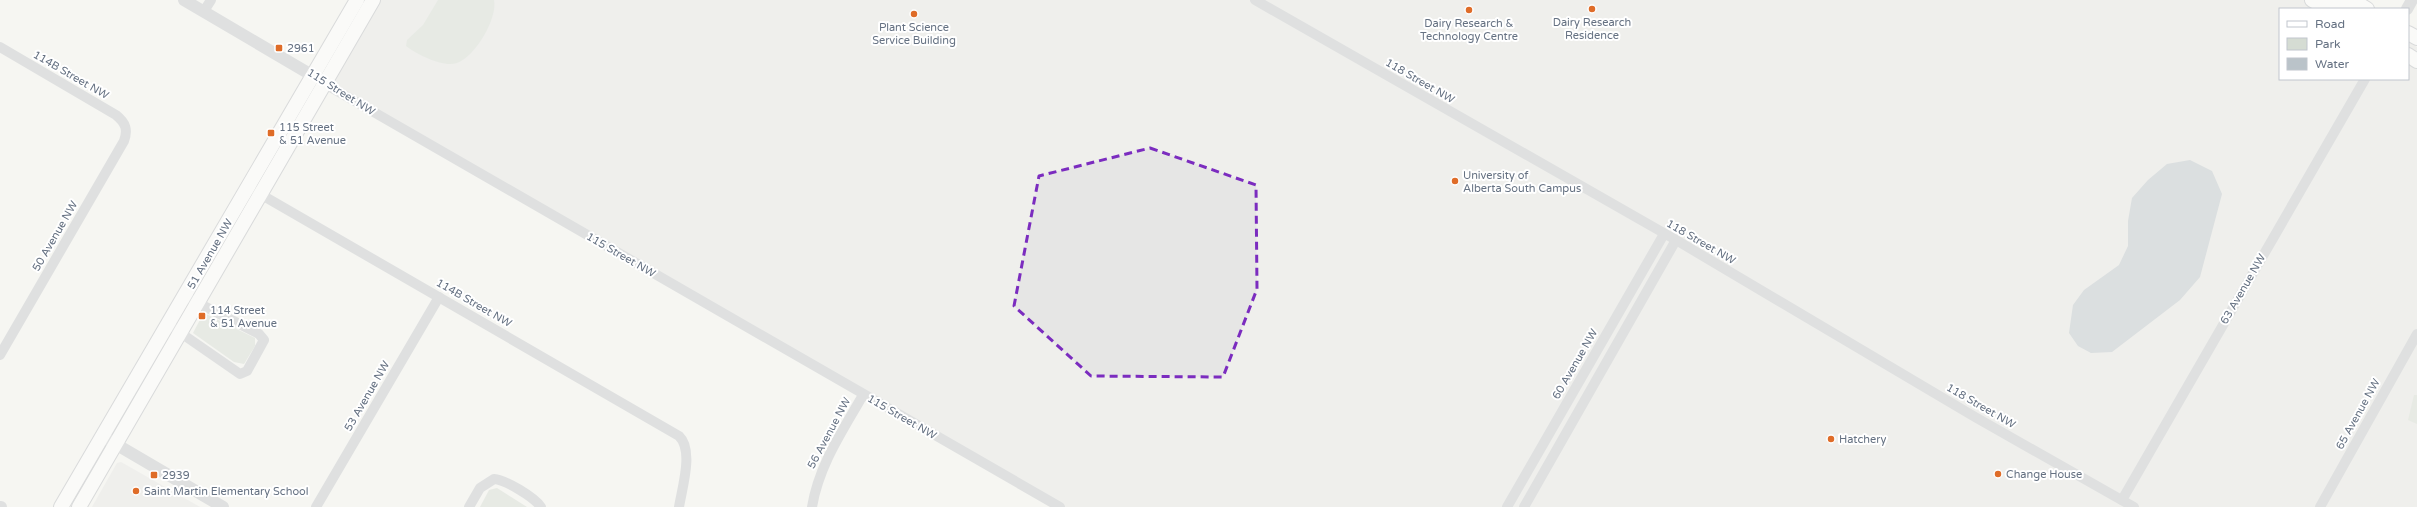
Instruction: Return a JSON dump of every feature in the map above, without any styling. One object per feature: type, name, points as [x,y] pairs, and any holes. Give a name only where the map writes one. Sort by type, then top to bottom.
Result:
[{"type":"main road","name":"51 Avenue NW","points":[[61,507],[357,0]]},
{"type":"main road","name":"51 Avenue NW","points":[[79,507],[262,195],[373,0]]},
{"type":"main road","points":[[2312,0],[2326,8]]},
{"type":"main road","points":[[2332,0],[2347,8]]},
{"type":"main road","points":[[2352,0],[2365,8]]},
{"type":"street","name":"115 Street NW","points":[[184,0],[314,75],[325,84],[1060,507]]},
{"type":"street","points":[[204,11],[211,0]]},
{"type":"street","name":"118 Street NW","points":[[1255,0],[1676,240],[1968,413],[2134,507]]},
{"type":"street","name":"114B Street NW","points":[[0,48],[116,115],[127,128]]},
{"type":"street","name":"63 Avenue NW","points":[[2122,500],[2364,80]]},
{"type":"street","name":"50 Avenue NW","points":[[0,355],[124,142],[127,128]]},
{"type":"street","name":"114B Street NW","points":[[248,188],[679,436],[686,444],[688,454],[679,507]]},
{"type":"street","name":"60 Avenue NW","points":[[1507,507],[1664,234]]},
{"type":"street","points":[[1524,507],[1676,240]]},
{"type":"street","points":[[169,324],[240,374],[247,371],[262,346],[264,340],[259,334],[185,296]]},
{"type":"street","name":"53 Avenue NW","points":[[316,507],[439,297]]},
{"type":"street","name":"65 Avenue NW","points":[[2320,507],[2417,334]]},
{"type":"street","name":"56 Avenue NW","points":[[812,507],[824,462],[863,395]]},
{"type":"street","points":[[103,437],[223,507]]},
{"type":"street","points":[[469,507],[480,488],[490,480],[502,481],[533,499],[541,507]]},
{"type":"highlighted area","points":[[1150,148],[1256,185],[1257,289],[1223,377],[1091,376],[1014,306],[1039,176]]},
{"type":"shaded area","name":"University of Alberta South Campus","points":[[365,0],[2337,0],[2351,8],[2279,8],[2279,80],[2409,80],[2409,43],[2417,47],[2417,507],[1060,507],[325,84]]},
{"type":"shaded area","name":"Saint Martin Elementary School","points":[[121,462],[200,507],[92,507],[117,463]]},
{"type":"green space","points":[[438,0],[494,0],[492,17],[484,36],[471,53],[457,63],[445,64],[438,62],[416,53],[406,46],[407,40],[423,25]]},
{"type":"green space","points":[[206,314],[255,338],[255,346],[244,364],[234,362],[193,333],[202,316]]},
{"type":"green space","points":[[2414,395],[2417,395],[2417,424],[2408,420]]},
{"type":"green space","points":[[497,488],[527,507],[480,507],[489,490]]},
{"type":"water","points":[[2190,160],[2212,171],[2222,194],[2200,277],[2180,300],[2112,352],[2091,353],[2078,346],[2069,333],[2073,305],[2084,290],[2119,265],[2128,246],[2128,221],[2132,198],[2148,180],[2167,164]]},
{"type":"place","name":"Dairy Research Residence","points":[[1592,9]]},
{"type":"place","name":"Dairy Research & Technology Centre","points":[[1469,10]]},
{"type":"place","name":"Plant Science Service Building","points":[[914,14]]},
{"type":"place","name":"2961","points":[[279,48]]},
{"type":"place","name":"115 Street & 51 Avenue","points":[[271,133]]},
{"type":"place","name":"University of Alberta South Campus","points":[[1455,181]]},
{"type":"place","name":"114 Street & 51 Avenue","points":[[202,316]]},
{"type":"place","name":"Hatchery","points":[[1831,439]]},
{"type":"place","name":"Change House","points":[[1998,474]]},
{"type":"place","name":"2939","points":[[154,475]]},
{"type":"place","name":"Saint Martin Elementary School","points":[[136,491]]}]
